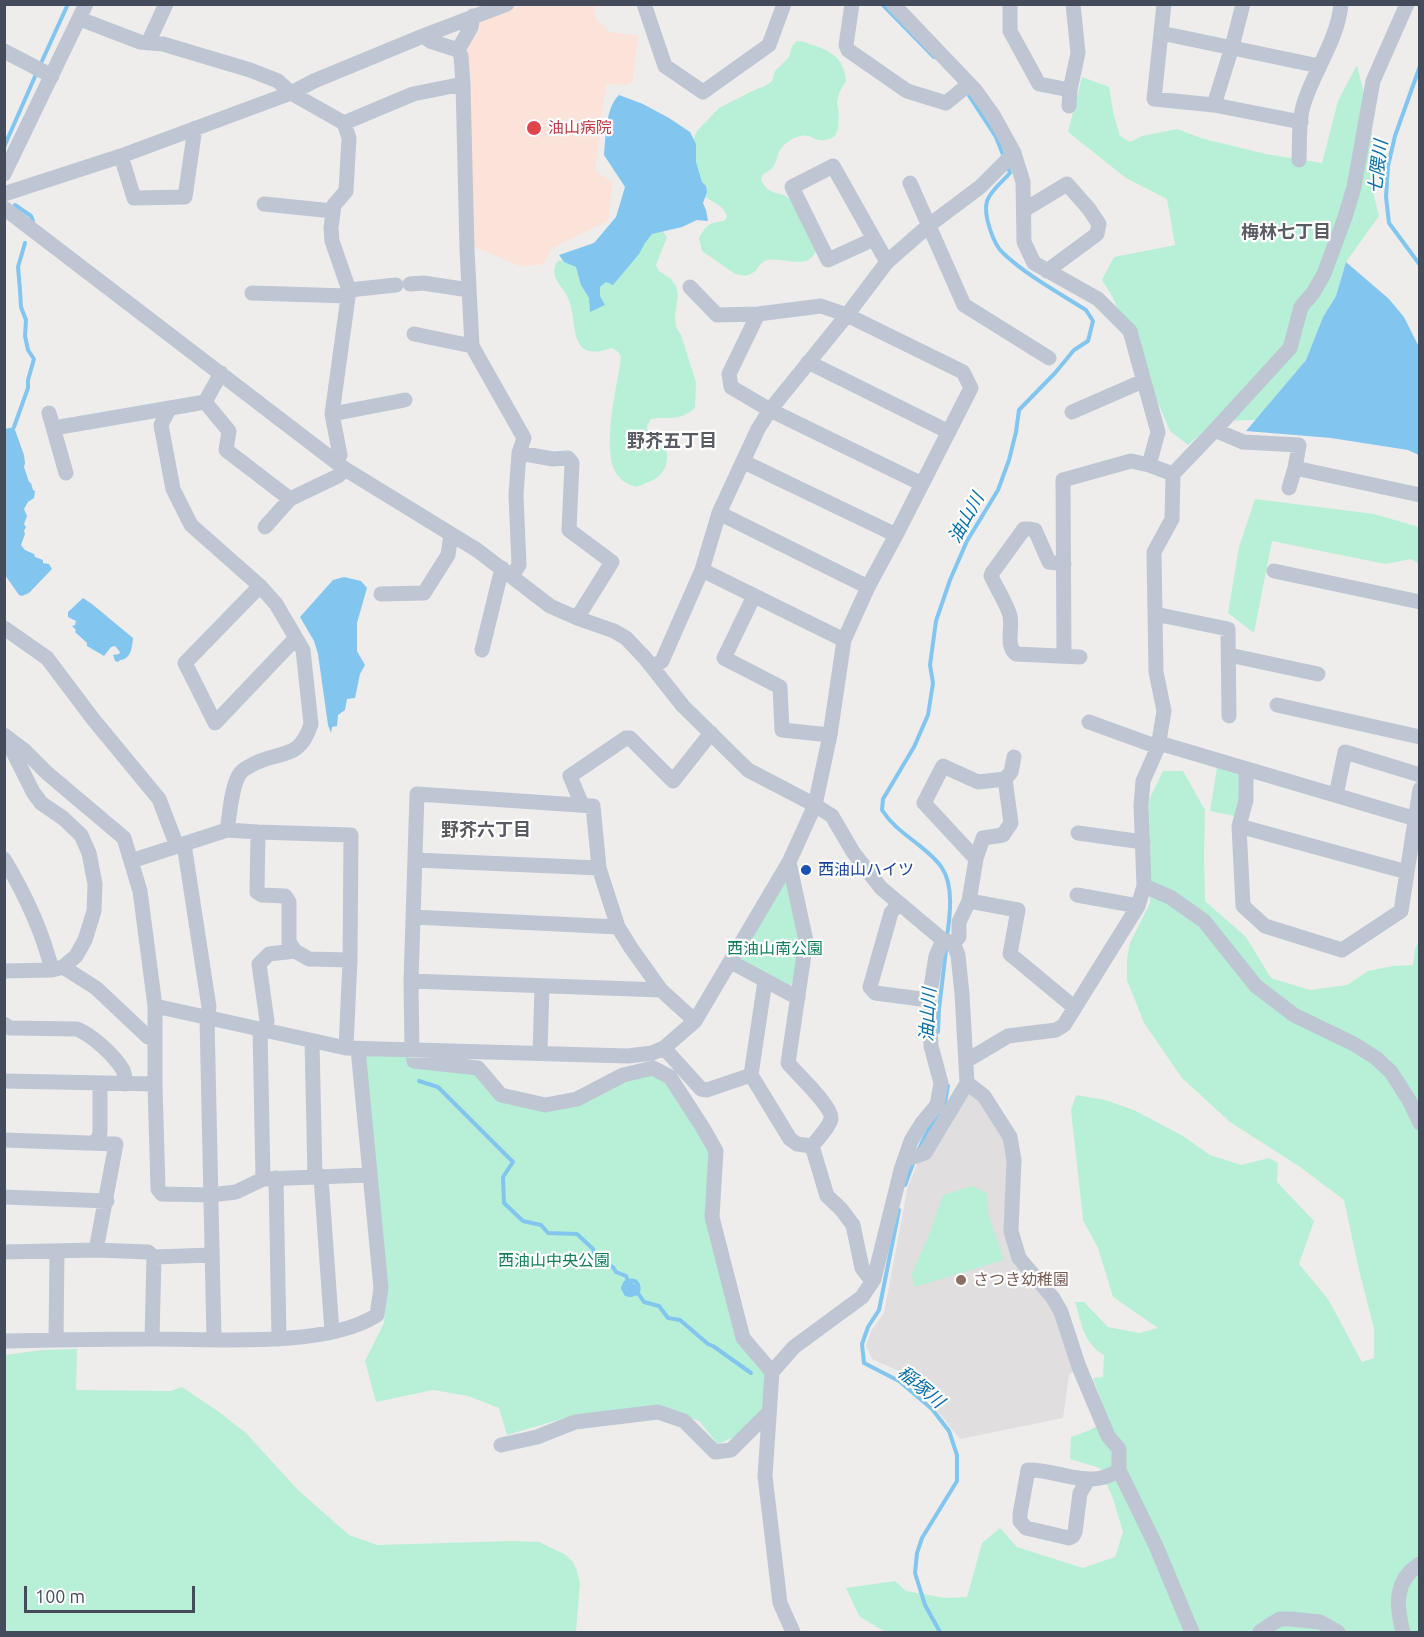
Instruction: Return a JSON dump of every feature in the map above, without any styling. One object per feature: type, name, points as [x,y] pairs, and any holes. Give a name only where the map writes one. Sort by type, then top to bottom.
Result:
[{"type":"street","points":[[148,43],[166,4]]},
{"type":"street","points":[[4,194],[122,156],[291,93],[314,81],[423,36],[507,4]]},
{"type":"street","points":[[644,4],[665,66],[703,92],[769,45],[784,4]]},
{"type":"street","points":[[852,4],[846,45],[848,50],[907,91],[946,103],[965,87]]},
{"type":"street","points":[[893,4],[965,87],[993,115],[1014,153],[1023,182],[1024,242],[1034,263],[1098,299],[1130,331],[1158,432],[1149,465]]},
{"type":"street","points":[[1010,4],[1010,31],[1039,84],[1070,90]]},
{"type":"street","points":[[1069,106],[1078,53],[1073,4]]},
{"type":"street","points":[[1164,4],[1154,99],[1214,105],[1301,122]]},
{"type":"street","points":[[1214,105],[1243,4]]},
{"type":"street","points":[[1299,160],[1304,102],[1340,20],[1341,4]]},
{"type":"street","points":[[966,1061],[1008,1036],[1056,1030],[1064,1025],[1138,906],[1144,886],[1141,805],[1143,781],[1159,745],[1164,711],[1156,672],[1154,552],[1172,519],[1173,474],[1290,348],[1301,308],[1324,274],[1345,217],[1354,188],[1373,81],[1407,5],[1419,8]]},
{"type":"street","points":[[4,174],[83,12],[140,42],[163,44],[250,70],[278,81],[291,93],[344,123],[349,138],[346,190],[334,205],[330,228],[349,293],[332,414],[340,465],[338,476],[290,499],[265,527]]},
{"type":"street","points":[[458,50],[471,27],[473,16]]},
{"type":"street","points":[[1161,33],[1319,66]]},
{"type":"street","points":[[423,36],[430,41],[458,50],[461,56],[464,84],[472,346],[524,438],[519,453],[516,495],[519,565],[507,572],[482,650]]},
{"type":"street","points":[[4,51],[52,76]]},
{"type":"street","points":[[344,123],[413,94],[464,84]]},
{"type":"street","points":[[122,156],[134,198],[185,197],[195,129]]},
{"type":"street","points":[[653,667],[662,661],[702,570],[719,513],[758,429],[770,410],[887,262],[928,226],[980,187],[1014,153]]},
{"type":"street","points":[[874,239],[828,260],[792,187],[832,166],[874,239],[887,262]]},
{"type":"street","points":[[910,183],[964,305],[1049,358]]},
{"type":"street","points":[[1024,210],[1067,183],[1099,224],[1096,234],[1047,271]]},
{"type":"street","points":[[264,204],[333,211]]},
{"type":"street","points":[[4,208],[340,465],[477,550],[550,606],[626,638],[653,667],[683,706],[748,771],[832,816],[853,852],[881,888],[948,941],[958,955],[967,1083],[925,1153],[905,1161]]},
{"type":"street","points":[[252,293],[349,293],[423,283],[469,290]]},
{"type":"street","points":[[155,1006],[352,1049],[412,1051],[628,1056],[652,1053],[664,1048],[695,1021],[789,862],[815,805],[830,735],[844,640],[868,587],[971,388],[963,372],[847,315],[821,306],[758,315],[717,315],[690,287]]},
{"type":"street","points":[[758,315],[729,374],[732,387],[770,410],[922,484]]},
{"type":"street","points":[[414,334],[472,346]]},
{"type":"street","points":[[808,362],[949,432]]},
{"type":"street","points":[[205,402],[221,373]]},
{"type":"street","points":[[1072,412],[1143,381]]},
{"type":"street","points":[[332,414],[405,400]]},
{"type":"street","points":[[54,428],[205,402]]},
{"type":"street","points":[[205,402],[229,431],[226,450],[290,499]]},
{"type":"street","points":[[169,409],[161,425],[173,489],[191,525],[260,586],[276,604],[303,650],[311,724],[308,734],[293,751],[255,762],[239,774],[227,830]]},
{"type":"street","points":[[49,413],[66,473]]},
{"type":"street","points":[[1215,430],[1243,442],[1299,446],[1289,488]]},
{"type":"street","points":[[519,453],[553,459],[568,458],[572,463],[569,530],[612,562],[576,618]]},
{"type":"street","points":[[1064,656],[1063,480],[1131,461],[1173,474]]},
{"type":"street","points":[[744,462],[896,535]]},
{"type":"street","points":[[1295,468],[1419,495]]},
{"type":"street","points":[[719,513],[868,587]]},
{"type":"street","points":[[1064,564],[1048,562],[1035,530],[1030,528],[1024,529],[991,575],[1010,616],[1010,644],[1013,652],[1080,657]]},
{"type":"street","points":[[381,594],[424,593],[448,555],[451,534]]},
{"type":"street","points":[[702,570],[844,640]]},
{"type":"street","points":[[1274,571],[1419,602]]},
{"type":"street","points":[[260,586],[185,663],[215,723],[296,638]]},
{"type":"street","points":[[754,596],[724,657],[780,687],[782,730],[830,735]]},
{"type":"street","points":[[1155,614],[1228,629],[1229,716]]},
{"type":"street","points":[[4,628],[47,658],[93,719],[159,799],[180,845],[209,1007],[207,1018],[214,1339]]},
{"type":"street","points":[[1228,655],[1318,674]]},
{"type":"street","points":[[1277,705],[1419,737]]},
{"type":"street","points":[[1089,722],[1159,745],[1416,819]]},
{"type":"street","points":[[582,805],[570,776],[626,738],[630,738],[673,781],[711,734]]},
{"type":"street","points":[[4,735],[124,838],[140,891],[155,1006],[158,1189],[162,1194],[210,1195],[236,1192],[270,1178],[370,1175]]},
{"type":"street","points":[[4,735],[41,803],[63,818],[81,835],[95,884],[94,911],[85,940],[76,956],[58,968],[4,971]]},
{"type":"street","points":[[1336,795],[1345,752],[1419,775]]},
{"type":"street","points":[[976,859],[924,803],[943,766],[978,782],[1005,779],[1011,772],[1014,757]]},
{"type":"street","points":[[1246,769],[1246,800],[1239,826],[1243,906],[1265,926],[1342,950],[1401,910],[1419,789]]},
{"type":"street","points":[[793,1632],[780,1603],[765,1476],[772,1372],[794,1347],[862,1298],[874,1279],[901,1170],[911,1141],[937,1105],[941,1083],[932,1046],[929,1000],[936,956],[948,941],[959,937],[959,922],[969,901],[976,859],[983,838],[1003,835],[1011,823],[1005,779]]},
{"type":"street","points":[[695,1021],[661,990],[618,927],[599,868],[592,806],[417,794],[411,981],[414,1061],[478,1068],[501,1095],[545,1105],[577,1099],[623,1075],[653,1068],[670,1077],[716,1151],[712,1217],[743,1338],[772,1372]]},
{"type":"street","points":[[1239,826],[1407,872]]},
{"type":"street","points":[[4,1341],[279,1339],[332,1332],[365,1322],[377,1315],[381,1288],[370,1175],[352,1049],[351,835],[227,830],[131,861]]},
{"type":"street","points":[[258,832],[257,892],[262,896],[285,896],[289,902],[290,942],[295,951],[309,959],[350,960]]},
{"type":"street","points":[[1078,833],[1143,842]]},
{"type":"street","points":[[4,859],[11,884],[38,924],[58,968],[96,988],[148,1037],[154,1038]]},
{"type":"street","points":[[415,860],[599,868]]},
{"type":"street","points":[[789,862],[806,941],[788,1063],[826,1105],[831,1114],[831,1122],[812,1146]]},
{"type":"street","points":[[1144,886],[1170,897],[1204,921],[1256,986],[1294,1015],[1354,1044],[1376,1058],[1391,1072],[1409,1100],[1419,1123]]},
{"type":"street","points":[[1077,895],[1138,906]]},
{"type":"street","points":[[969,901],[1018,910],[1010,954],[1075,1008]]},
{"type":"street","points":[[898,903],[891,912],[870,987],[875,993],[929,1000]]},
{"type":"street","points":[[413,916],[618,927]]},
{"type":"street","points":[[279,1339],[263,1030],[267,1021],[259,964],[269,954],[295,951]]},
{"type":"street","points":[[731,962],[798,998]]},
{"type":"street","points":[[411,981],[661,990]]},
{"type":"street","points":[[765,981],[751,1075],[790,1139],[798,1144],[812,1146]]},
{"type":"street","points":[[540,1053],[542,986]]},
{"type":"street","points":[[4,1024],[10,1028],[77,1029],[86,1033],[112,1057],[124,1072],[125,1084]]},
{"type":"street","points":[[312,1041],[318,1177],[332,1332]]},
{"type":"street","points":[[664,1048],[700,1089],[707,1090],[751,1075]]},
{"type":"street","points":[[4,1081],[155,1084]]},
{"type":"street","points":[[93,1143],[99,1138],[100,1131],[100,1083]]},
{"type":"street","points":[[967,1083],[984,1096],[1010,1137],[1014,1160],[1011,1232],[1019,1258],[1053,1298],[1061,1312],[1078,1367],[1108,1436],[1119,1449],[1119,1470],[1192,1632]]},
{"type":"street","points":[[4,1140],[117,1144],[96,1250]]},
{"type":"street","points":[[812,1146],[828,1196],[853,1226],[862,1268],[868,1276],[874,1279]]},
{"type":"street","points":[[4,1197],[107,1201]]},
{"type":"street","points":[[4,1252],[96,1250],[148,1252],[154,1257],[212,1255]]},
{"type":"street","points":[[56,1340],[57,1251]]},
{"type":"street","points":[[152,1339],[154,1257]]},
{"type":"street","points":[[501,1445],[537,1437],[575,1422],[658,1412],[684,1421],[715,1452],[731,1450],[769,1412]]},
{"type":"street","points":[[1088,1480],[1080,1493],[1075,1532],[1070,1538],[1026,1528],[1020,1521],[1028,1470],[1088,1480],[1110,1476],[1119,1470]]},
{"type":"street","points":[[1403,1632],[1398,1614],[1401,1585],[1407,1573],[1419,1564]]},
{"type":"street","points":[[1260,1632],[1280,1619],[1291,1619],[1320,1622],[1338,1632]]},
{"type":"shaded area","name":"油山病院","points":[[523,4],[594,5],[595,18],[610,32],[638,36],[633,82],[624,85],[606,84],[595,171],[613,182],[608,221],[551,249],[544,264],[522,267],[472,246],[465,43],[479,22]]},
{"type":"shaded area","name":"さつき幼稚園","points":[[974,1093],[1006,1138],[1011,1161],[1006,1228],[1051,1301],[1075,1369],[1069,1375],[1063,1418],[960,1439],[918,1387],[899,1371],[872,1359],[866,1346],[871,1331],[884,1313],[908,1186],[918,1162],[966,1094]]},
{"type":"green space","points":[[797,41],[828,51],[837,58],[843,68],[846,81],[839,93],[837,103],[838,129],[835,136],[827,140],[802,136],[789,141],[780,150],[773,167],[763,174],[761,180],[764,186],[771,191],[791,200],[817,246],[810,259],[804,262],[768,260],[750,274],[745,276],[735,274],[702,251],[699,238],[704,230],[709,225],[724,221],[727,217],[721,207],[702,195],[692,143],[697,131],[719,108],[772,81],[775,71],[789,57],[792,46]]},
{"type":"green space","points":[[1357,65],[1372,127],[1373,192],[1379,216],[1346,262],[1336,296],[1323,317],[1306,360],[1256,420],[1215,421],[1188,445],[1170,431],[1113,298],[1102,280],[1114,257],[1175,245],[1167,199],[1126,178],[1068,132],[1082,77],[1109,87],[1120,136],[1130,142],[1142,136],[1177,129],[1204,139],[1266,154],[1322,163],[1338,101]]},
{"type":"green space","points":[[660,227],[667,237],[656,265],[659,271],[671,279],[676,286],[678,294],[676,327],[681,335],[696,382],[695,408],[679,417],[651,419],[646,428],[664,444],[667,453],[665,468],[659,476],[636,487],[620,478],[610,454],[611,420],[621,357],[612,348],[597,351],[587,350],[581,346],[568,298],[554,271],[558,261],[574,259],[598,282],[635,246]]},
{"type":"green space","points":[[1255,499],[1374,514],[1419,527],[1419,564],[1411,559],[1385,564],[1272,541],[1254,633],[1228,613],[1239,547]]},
{"type":"green space","points":[[1217,767],[1245,777],[1234,816],[1210,811]]},
{"type":"green space","points":[[1163,771],[1183,771],[1205,810],[1205,901],[1246,937],[1271,978],[1310,990],[1347,985],[1368,971],[1413,965],[1419,940],[1419,1632],[885,1632],[859,1616],[846,1588],[895,1581],[906,1591],[946,1598],[967,1597],[982,1543],[1000,1528],[1017,1547],[1083,1568],[1115,1557],[1123,1532],[1100,1468],[1070,1459],[1071,1437],[1090,1430],[1108,1419],[1093,1378],[1103,1377],[1104,1355],[1087,1339],[1075,1302],[1084,1302],[1108,1327],[1139,1333],[1158,1328],[1113,1297],[1098,1248],[1083,1220],[1071,1110],[1076,1095],[1105,1100],[1134,1110],[1183,1136],[1210,1155],[1241,1165],[1269,1158],[1278,1163],[1277,1182],[1314,1221],[1299,1264],[1328,1299],[1362,1362],[1374,1358],[1374,1329],[1344,1200],[1300,1167],[1230,1122],[1182,1078],[1144,1023],[1127,980],[1130,943],[1150,903],[1149,800]]},
{"type":"green space","name":"西油山南公園","points":[[784,882],[787,883],[803,943],[790,990],[739,961]]},
{"type":"green space","name":"西油山中央公園","points":[[364,1050],[478,1068],[501,1095],[545,1105],[653,1068],[670,1077],[716,1151],[712,1217],[743,1338],[772,1372],[770,1399],[752,1421],[734,1437],[718,1444],[699,1421],[656,1405],[575,1415],[507,1435],[499,1408],[468,1396],[433,1390],[376,1402],[365,1361],[384,1323],[387,1289]]},
{"type":"green space","points":[[972,1186],[987,1193],[988,1213],[1004,1260],[914,1287],[912,1273],[930,1233],[943,1195]]},
{"type":"green space","points":[[77,1349],[76,1390],[171,1391],[182,1387],[246,1433],[298,1490],[349,1535],[377,1545],[539,1542],[566,1555],[573,1562],[580,1583],[576,1632],[5,1632],[5,1355],[42,1350]]},
{"type":"water","points":[[619,95],[643,104],[690,132],[696,144],[696,162],[702,182],[706,186],[707,192],[703,203],[708,221],[697,220],[682,227],[652,234],[639,254],[613,285],[606,282],[600,287],[600,296],[605,305],[590,312],[589,298],[581,285],[576,267],[564,262],[559,255],[594,243],[616,217],[625,187],[604,155],[609,115]]},
{"type":"water","points":[[1346,262],[1389,299],[1404,317],[1419,347],[1419,455],[1408,450],[1331,438],[1246,431],[1306,360],[1323,317],[1336,296]]},
{"type":"water","points":[[14,427],[24,455],[24,467],[35,491],[34,498],[24,509],[27,516],[21,545],[35,557],[43,560],[43,563],[49,564],[52,569],[29,593],[22,596],[5,575],[5,429]]},
{"type":"water","points":[[344,577],[361,581],[367,588],[357,623],[357,651],[365,665],[360,674],[355,698],[347,699],[345,710],[338,715],[337,726],[332,727],[331,733],[318,654],[314,641],[300,617],[333,580]]},
{"type":"water","points":[[83,598],[133,638],[127,658],[115,661],[113,655],[120,652],[115,646],[111,647],[104,656],[87,646],[87,643],[75,632],[72,626],[76,621],[68,617],[68,612]]},
{"type":"waterway","points":[[42,61],[68,4]]},
{"type":"waterway","name":"油山川","points":[[882,4],[934,57]]},
{"type":"waterway","name":"七隈川","points":[[1420,66],[1395,136],[1388,166],[1386,197],[1389,223],[1420,265]]},
{"type":"waterway","points":[[4,147],[37,72]]},
{"type":"waterway","name":"油山川","points":[[966,91],[996,137],[1004,157]]},
{"type":"waterway","name":"油山川","points":[[947,936],[950,892],[946,875],[933,857],[889,820],[882,810],[883,799],[914,747],[928,715],[933,683],[930,665],[936,621],[967,541],[998,490],[1009,460],[1019,410],[1074,350],[1088,341],[1093,321],[1086,310],[1022,269],[999,249],[990,228],[986,207],[994,189],[1010,173],[1008,167]]},
{"type":"waterway","points":[[15,205],[31,216],[33,221]]},
{"type":"waterway","points":[[14,427],[28,388],[34,359],[28,350],[25,336],[26,320],[21,307],[18,267],[25,243]]},
{"type":"waterway","name":"油山川","points":[[938,1032],[946,950]]},
{"type":"waterway","points":[[419,1081],[438,1087],[513,1162],[503,1177],[504,1203],[523,1221],[541,1225],[548,1233],[577,1234],[593,1249],[596,1260],[613,1267],[616,1272],[626,1276],[628,1281],[637,1283],[638,1293],[644,1302],[659,1306],[668,1318],[680,1320],[708,1344],[751,1373]]},
{"type":"waterway","name":"油山川","points":[[944,1108],[948,1086]]},
{"type":"waterway","name":"油山川","points":[[918,1151],[928,1130],[940,1114]]},
{"type":"waterway","name":"稲塚川","points":[[905,1185],[914,1161]]},
{"type":"waterway","name":"稲塚川","points":[[899,1210],[879,1310],[868,1327],[862,1344],[864,1363],[899,1381],[932,1409],[949,1431],[957,1455],[957,1481],[922,1538],[917,1553],[915,1573],[925,1605],[940,1632]]},
{"type":"waterway","points":[[628,1281],[623,1288],[626,1294],[637,1293],[637,1289]]},
{"type":"waterway","points":[[631,1282],[627,1284],[625,1288],[626,1293],[634,1292],[635,1287],[630,1284],[626,1287],[627,1291],[634,1289],[631,1286],[629,1289],[631,1289]]},
{"type":"place","name":"油山病院","points":[[534,128]]},
{"type":"place","name":"西油山ハイツ","points":[[806,870]]},
{"type":"place","name":"さつき幼稚園","points":[[961,1280]]},
{"type":"district","name":"梅林七丁目","points":[[1286,232]]},
{"type":"district","name":"野芥五丁目","points":[[672,441]]},
{"type":"district","name":"野芥六丁目","points":[[486,830]]}]
